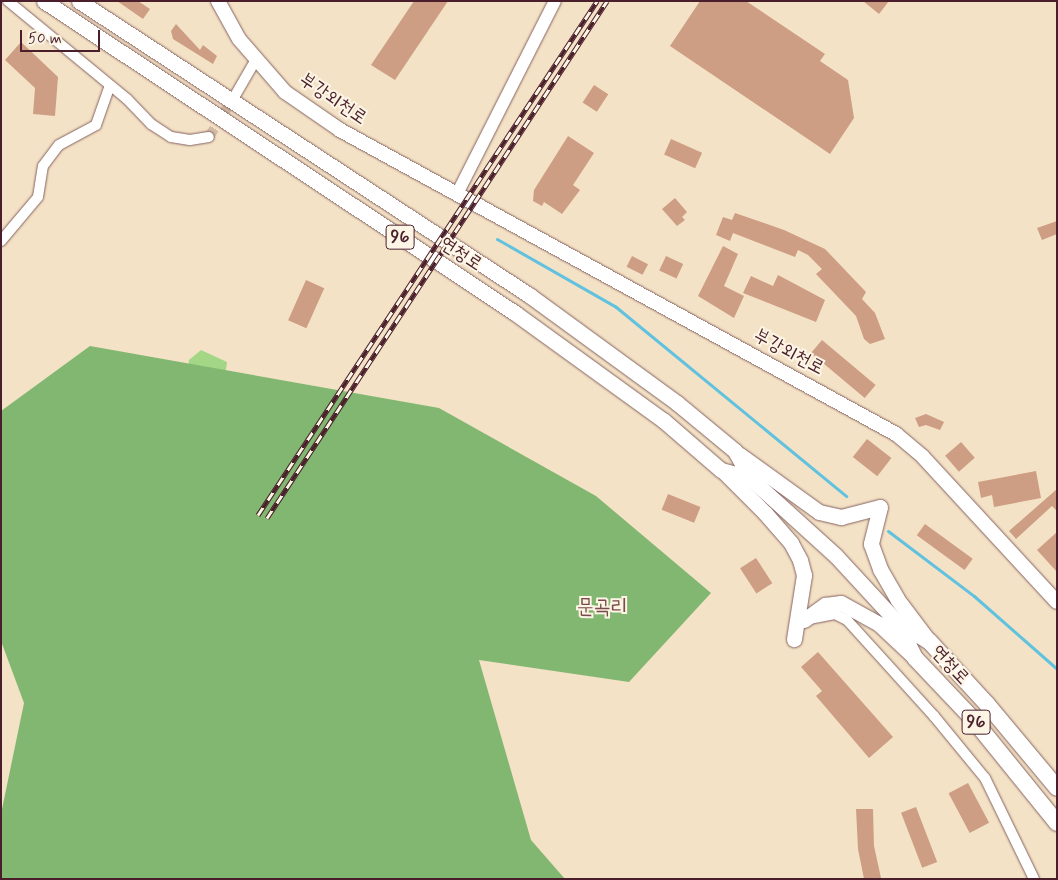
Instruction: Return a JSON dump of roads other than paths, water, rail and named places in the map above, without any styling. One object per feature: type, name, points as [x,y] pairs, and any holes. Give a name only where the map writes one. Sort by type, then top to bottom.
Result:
[{"type":"highway","name":"연청로","points":[[898,622],[928,641],[1057,788]]},
{"type":"highway","name":"연청로","points":[[898,622],[915,658],[972,718],[1057,823]]},
{"type":"main road","name":"연청로","points":[[44,1],[516,313],[663,420],[721,470],[750,478]]},
{"type":"main road","name":"연청로","points":[[79,1],[529,296],[677,403],[735,451],[750,478],[836,556],[898,622]]},
{"type":"main road","name":"부강외천로","points":[[218,1],[239,40],[286,92],[340,130],[896,434],[923,457],[1057,602]]},
{"type":"main road","points":[[735,451],[819,512],[841,517],[880,507],[871,544],[880,569],[898,599],[928,641]]},
{"type":"main road","points":[[721,470],[772,520],[800,560],[804,575],[794,639]]},
{"type":"main road","points":[[804,620],[825,605],[841,603],[879,624],[915,658]]},
{"type":"street","points":[[8,1],[110,85],[150,124],[170,137],[190,140],[209,137]]},
{"type":"street","points":[[457,194],[555,1]]},
{"type":"street","points":[[236,94],[256,60]]},
{"type":"street","points":[[1,241],[38,197],[43,166],[59,145],[96,126],[110,85]]},
{"type":"street","points":[[804,620],[834,614],[860,632],[985,778],[1034,879]]},
{"type":"waterway","points":[[497,239],[616,307],[846,496]]},
{"type":"waterway","points":[[888,531],[974,596],[1057,669]]},
{"type":"tunnel","points":[[209,137],[234,97]]},
{"type":"railway","points":[[258,515],[597,1]]},
{"type":"railway","points":[[267,518],[607,1]]},
{"type":"district","name":"문곡리","points":[[602,607]]}]
